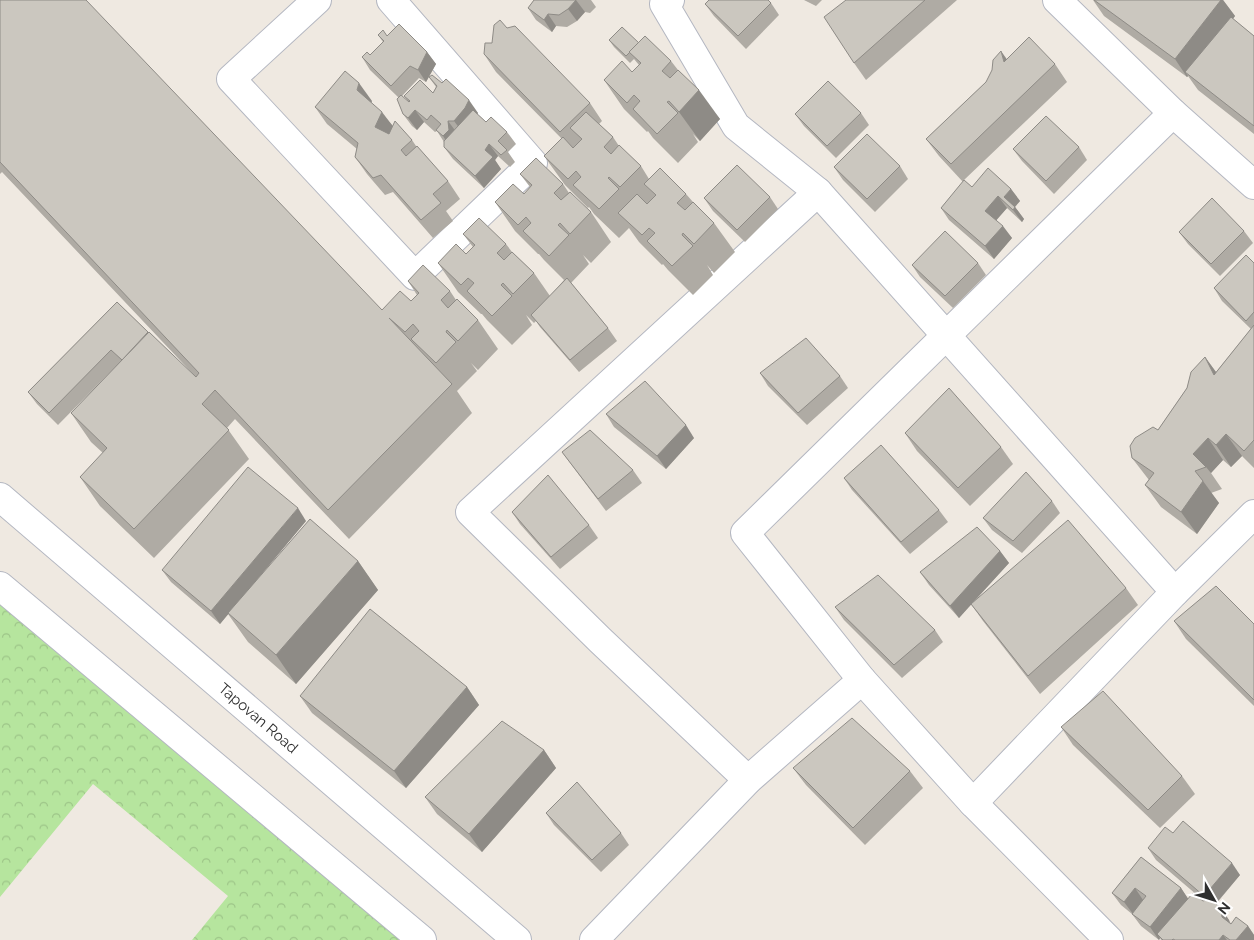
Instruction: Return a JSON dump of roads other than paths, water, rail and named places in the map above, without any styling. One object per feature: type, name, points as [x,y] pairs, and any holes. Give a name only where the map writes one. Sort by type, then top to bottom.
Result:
[{"type":"street","points":[[317,0],[231,78],[415,276],[533,162],[392,0]]},
{"type":"street","points":[[670,0],[664,4],[736,126],[818,192],[1175,592]]},
{"type":"street","points":[[1057,0],[1173,113],[1254,186]]},
{"type":"street","points":[[1109,940],[973,803],[862,680],[745,532],[1173,113]]},
{"type":"street","points":[[748,780],[600,640],[470,512],[818,192]]},
{"type":"street","name":"Tapovan Road","points":[[0,497],[518,940]]},
{"type":"street","points":[[973,803],[1175,592],[1254,514]]},
{"type":"street","points":[[0,586],[422,940]]},
{"type":"street","points":[[594,940],[748,780],[862,680]]}]
